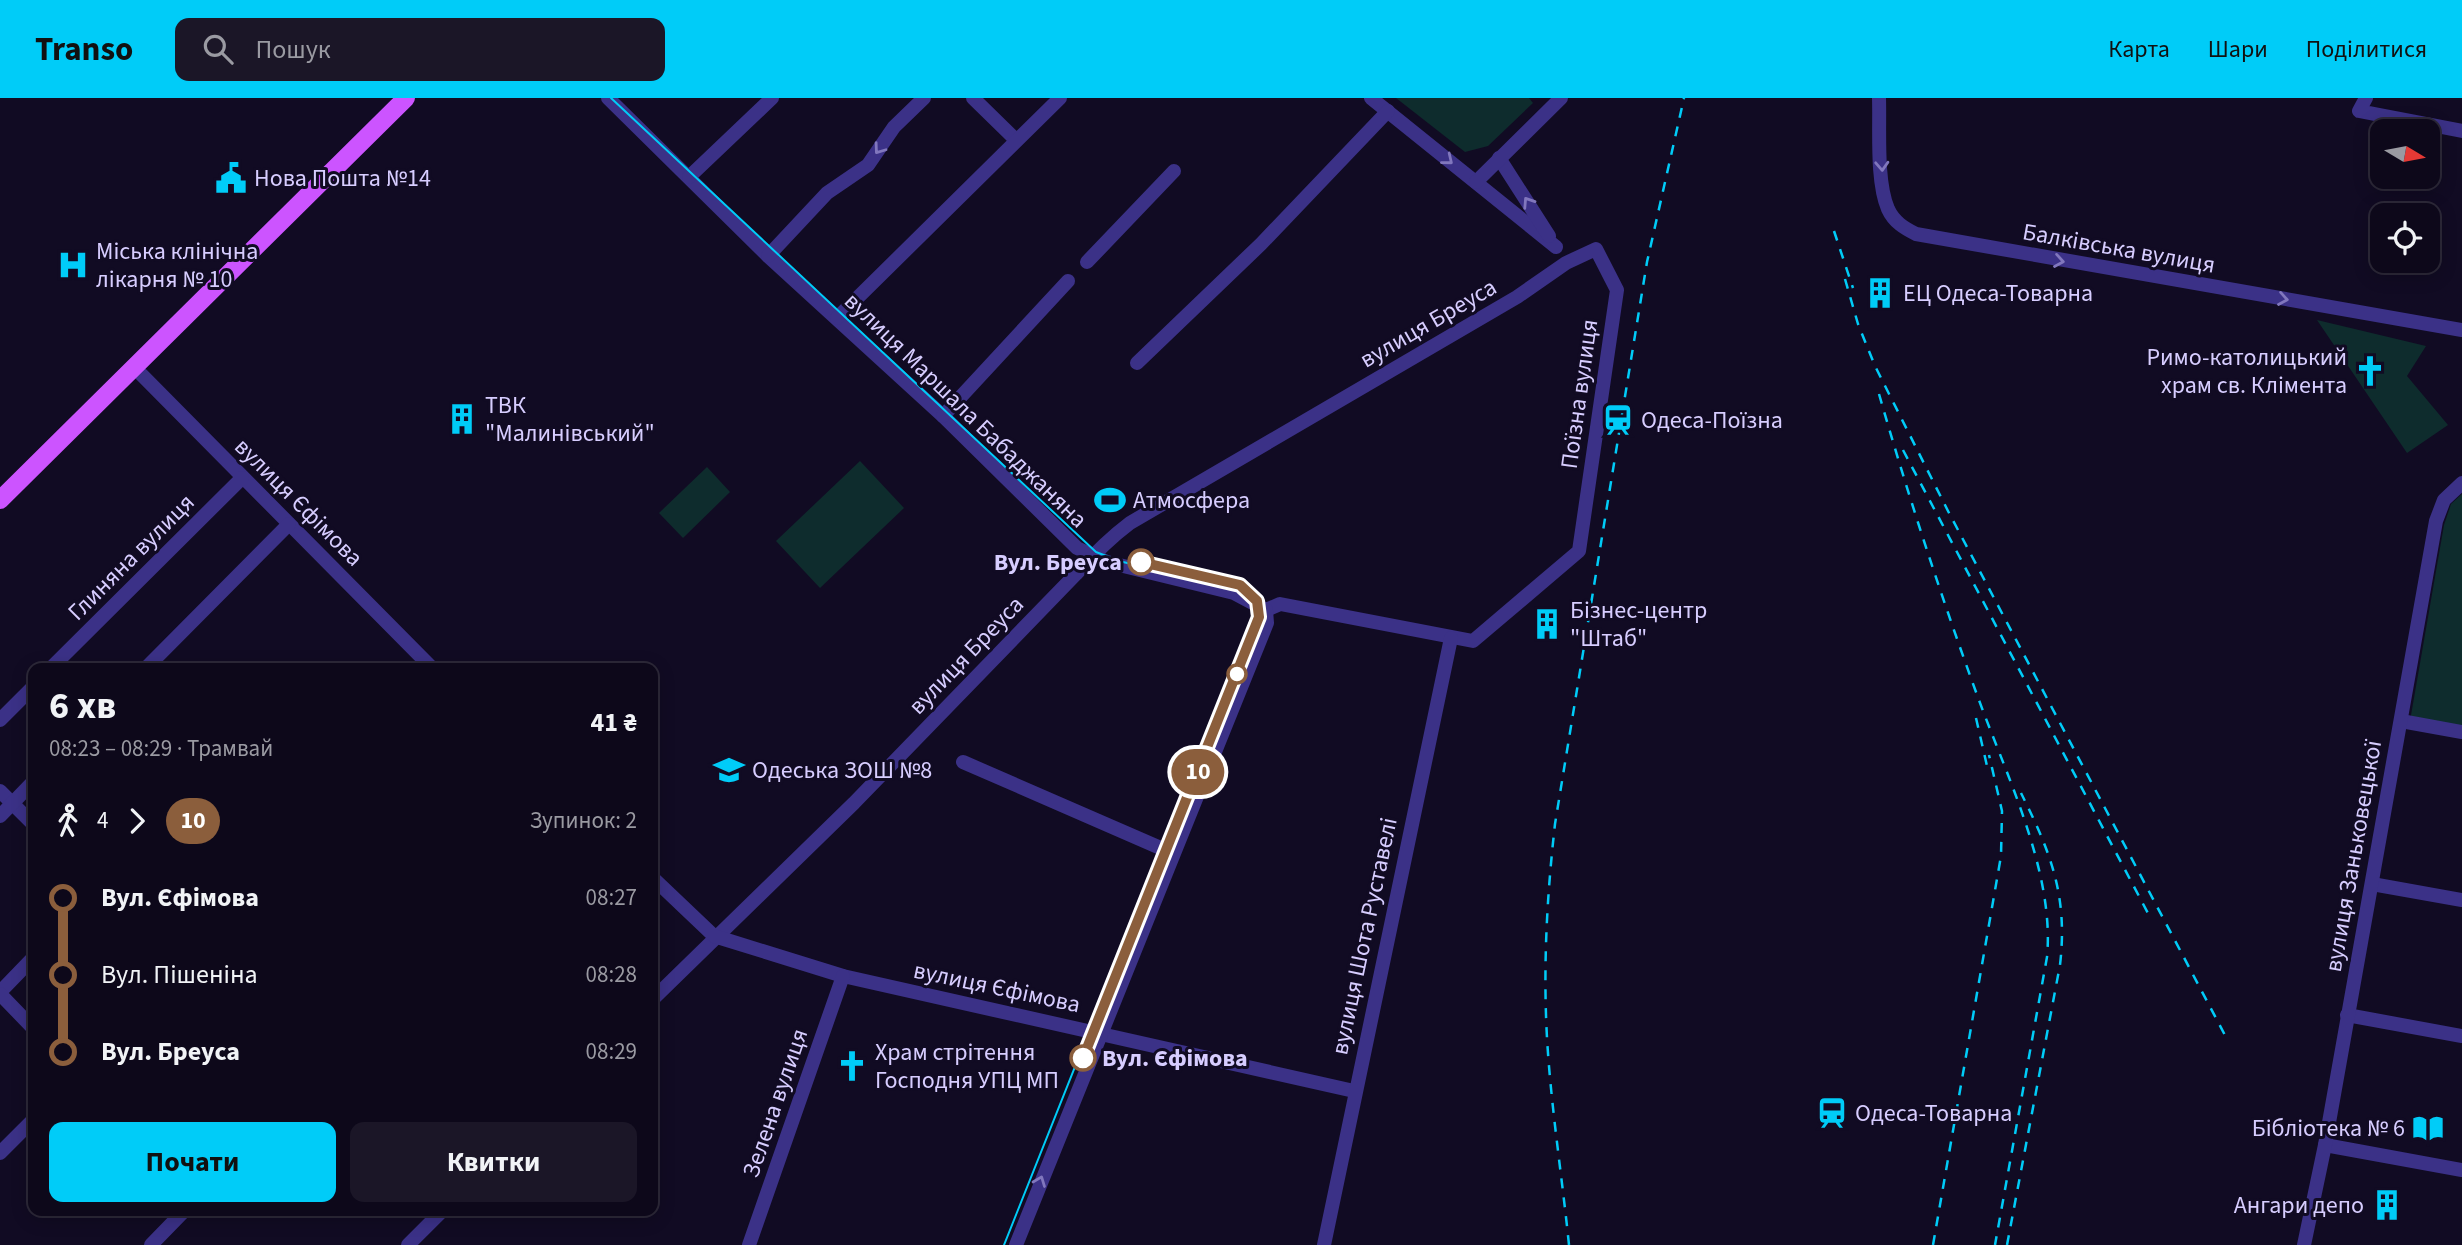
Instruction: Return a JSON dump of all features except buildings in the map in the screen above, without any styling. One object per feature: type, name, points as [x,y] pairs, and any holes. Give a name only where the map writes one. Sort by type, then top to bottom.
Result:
[{"type":"main road","points":[[0,500],[406,98]]},
{"type":"street","name":"вулиця Маршала Бабаджаняна","points":[[608,98],[768,256],[943,416],[1077,548],[1092,557],[1234,593],[1266,610]]},
{"type":"street","points":[[689,177],[772,98]]},
{"type":"street","points":[[768,256],[827,193],[868,165],[894,127],[924,98]]},
{"type":"street","points":[[973,98],[1016,140]]},
{"type":"street","points":[[836,318],[1060,98]]},
{"type":"street","points":[[1371,98],[1556,247]]},
{"type":"street","points":[[1476,182],[1561,98]]},
{"type":"street","name":"Балківська вулиця","points":[[1879,98],[1883,192],[1889,210],[1899,225],[1916,234],[2462,330]]},
{"type":"street","points":[[2363,105],[2462,131]]},
{"type":"street","points":[[1137,363],[1261,244],[1388,111]]},
{"type":"street","points":[[1499,158],[1566,263]]},
{"type":"street","points":[[1087,262],[1174,171]]},
{"type":"street","name":"вулиця Бреуса","points":[[658,994],[714,936],[854,803],[1092,557],[1130,523],[1517,297],[1566,263],[1596,249]]},
{"type":"street","name":"Поїзна вулиця","points":[[1451,638],[1473,640],[1515,602],[1580,551],[1617,290],[1596,249]]},
{"type":"street","points":[[943,416],[1068,281]]},
{"type":"street","name":"вулиця Єфімова","points":[[134,367],[427,663]]},
{"type":"street","name":"Глиняна вулиця","points":[[56,663],[242,478]]},
{"type":"street","name":"вулиця Заньковецької","points":[[2304,1245],[2325,1145],[2436,521],[2444,500],[2462,483]]},
{"type":"street","points":[[155,663],[289,524]]},
{"type":"street","points":[[1016,1245],[1267,623],[1266,610],[1280,604],[1451,638]]},
{"type":"street","name":"вулиця Шота Руставелі","points":[[1324,1245],[1354,1091],[1451,638]]},
{"type":"street","points":[[0,720],[28,692]]},
{"type":"street","points":[[2401,720],[2462,732]]},
{"type":"street","points":[[962,762],[1172,853]]},
{"type":"street","points":[[0,816],[28,787]]},
{"type":"street","points":[[0,791],[28,819]]},
{"type":"street","name":"вулиця Єфімова","points":[[658,883],[714,936],[843,976],[1354,1091]]},
{"type":"street","points":[[2372,884],[2462,900]]},
{"type":"street","points":[[28,963],[0,993],[28,1023]]},
{"type":"street","name":"Зелена вулиця","points":[[749,1245],[843,976]]},
{"type":"street","points":[[2347,1015],[2462,1036]]},
{"type":"street","points":[[0,1153],[28,1125]]},
{"type":"street","points":[[2325,1145],[2462,1170]]},
{"type":"street","points":[[151,1245],[179,1216]]},
{"type":"street","points":[[408,1245],[432,1216]]},
{"type":"green space","points":[[1396,98],[1529,98],[1533,103],[1488,146],[1465,152]]},
{"type":"green space","points":[[2317,320],[2426,346],[2407,376],[2448,425],[2407,453]]},
{"type":"green space","points":[[860,461],[904,508],[820,588],[776,541]]},
{"type":"green space","points":[[707,467],[730,492],[683,538],[659,513]]},
{"type":"green space","points":[[2462,494],[2462,729],[2410,721],[2444,525],[2451,504]]},
{"type":"tram line","points":[[611,98],[1096,552],[1119,561],[1242,591],[1253,603],[1255,615],[1004,1245]]},
{"type":"tram line","name":"10","points":[[1083,1058],[1259,617],[1257,601],[1240,585],[1141,562]]},
{"type":"railway","points":[[1569,1245],[1547,1038],[1546,957],[1552,851],[1647,262],[1684,98]]},
{"type":"railway","points":[[1834,231],[1853,288]]},
{"type":"railway","points":[[1845,279],[1858,324],[1875,366],[1948,511],[2227,1039]]},
{"type":"railway","points":[[1879,394],[1950,618],[2025,823],[2043,891],[2047,957],[1995,1245]]},
{"type":"railway","points":[[1903,450],[2150,917]]},
{"type":"railway","points":[[1976,718],[1987,766]]},
{"type":"railway","points":[[1933,1245],[2001,856],[2002,811],[1989,755]]},
{"type":"railway","points":[[2007,1245],[2060,965],[2062,940],[2062,917],[2055,876],[2041,835],[2021,793]]},
{"type":"place","name":"Нова Пошта №14","points":[[231,178]]},
{"type":"place","name":"Міська клінічна лікарня № 10","points":[[73,265]]},
{"type":"place","name":"ЕЦ Одеса-Товарна","points":[[1880,293]]},
{"type":"place","name":"Римо-католицький храм св. Клімента","points":[[2370,371]]},
{"type":"place","name":"ТВК \"Малинівський\"","points":[[462,419]]},
{"type":"place","name":"Одеса-Поїзна","points":[[1618,420]]},
{"type":"place","name":"Атмосфера","points":[[1110,500]]},
{"type":"place","name":"Вул. Бреуса","points":[[1141,562]]},
{"type":"place","name":"Бізнес-центр \"Штаб\"","points":[[1547,624]]},
{"type":"place","name":"Одеська ЗОШ №8","points":[[729,770]]},
{"type":"place","name":"Вул. Єфімова","points":[[1083,1058]]},
{"type":"place","name":"Храм стрітення Господня УПЦ МП","points":[[852,1066]]},
{"type":"place","name":"Одеса-Товарна","points":[[1832,1113]]},
{"type":"place","name":"Бібліотека № 6","points":[[2428,1128]]},
{"type":"place","name":"Ангари депо","points":[[2387,1205]]}]
